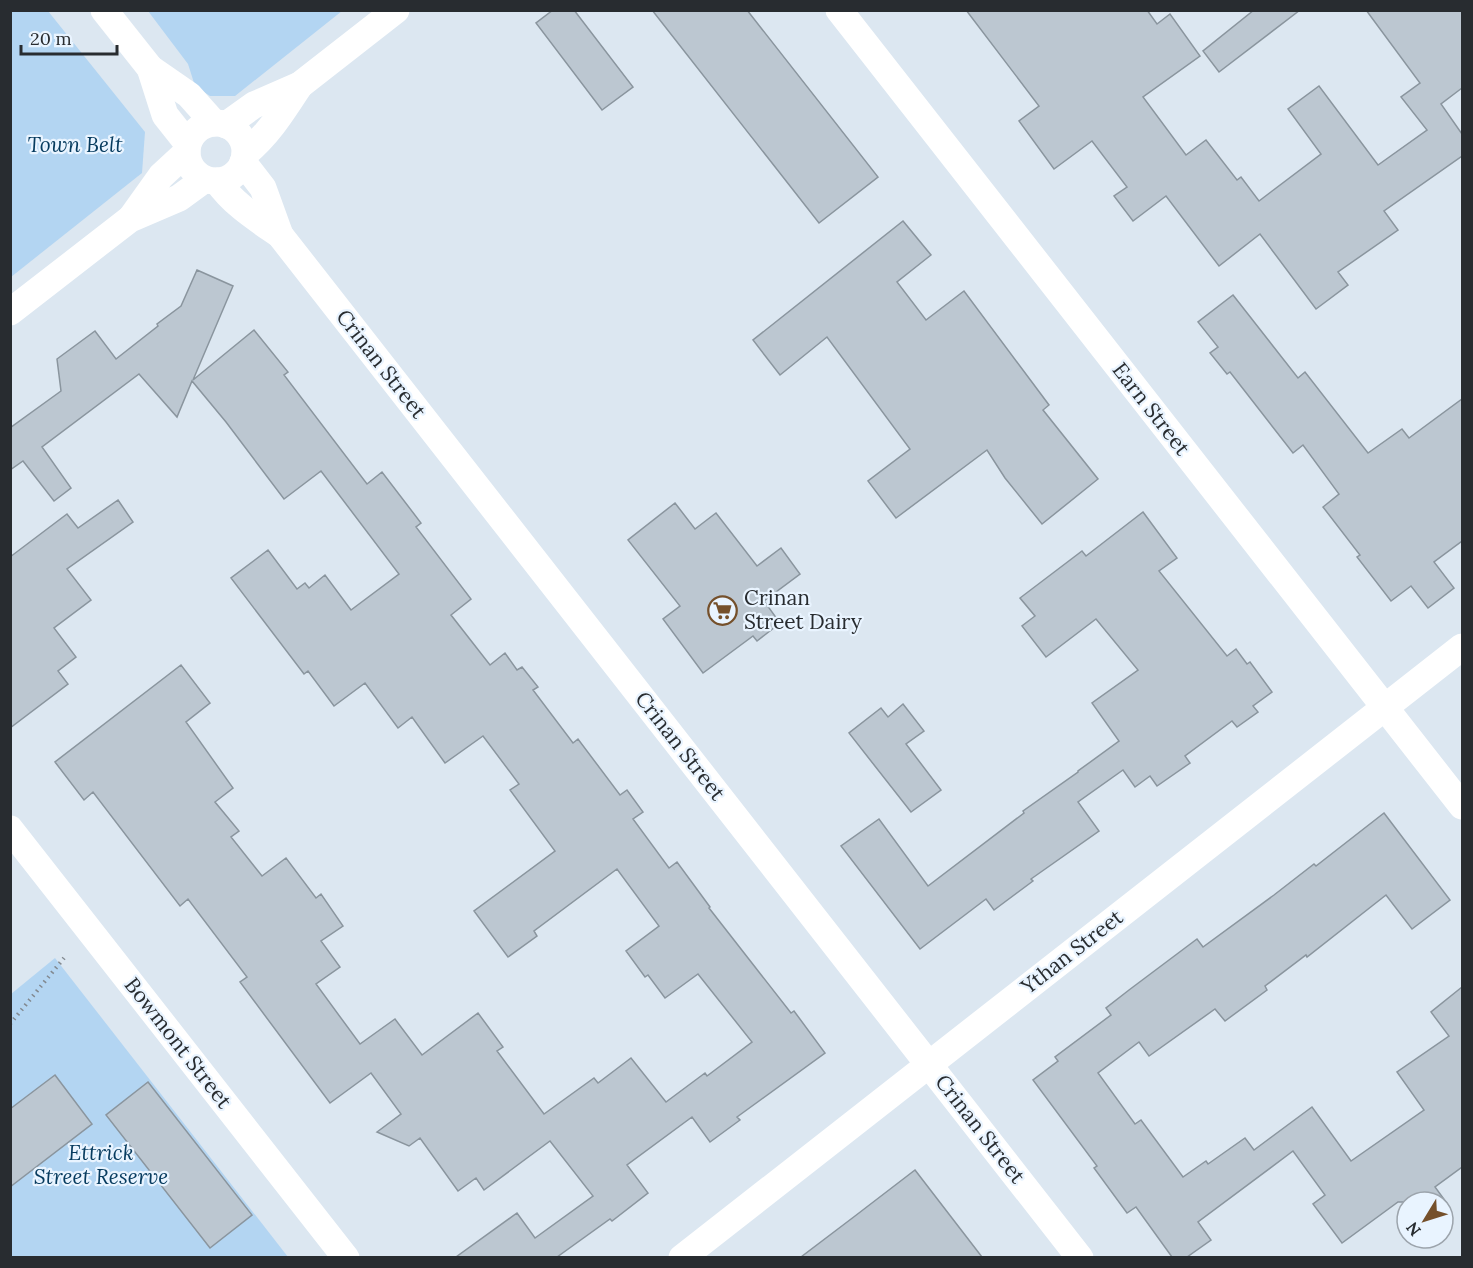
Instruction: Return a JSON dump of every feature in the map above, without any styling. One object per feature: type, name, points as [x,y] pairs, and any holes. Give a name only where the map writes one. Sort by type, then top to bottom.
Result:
[{"type":"street","points":[[104,10],[150,68],[189,95],[220,124],[236,132],[243,142],[244,158]]},
{"type":"street","points":[[300,86],[272,128],[244,158],[239,170],[225,179],[211,180],[198,175],[192,168],[188,148],[197,129],[205,125],[220,124],[254,105],[300,86],[396,10]]},
{"type":"street","name":"Earn Street","points":[[840,10],[1462,806]]},
{"type":"street","points":[[150,68],[165,116],[188,148]]},
{"type":"street","points":[[130,219],[161,176],[188,148]]},
{"type":"street","name":"Crinan Street","points":[[244,158],[263,188],[280,235]]},
{"type":"street","points":[[10,312],[130,219],[179,198],[211,180]]},
{"type":"street","name":"Crinan Street","points":[[211,180],[239,206],[280,235],[1080,1257]]},
{"type":"street","name":"Ythan Street","points":[[682,1257],[1462,647]]},
{"type":"street","name":"Bowmont Street","points":[[10,829],[346,1257]]},
{"type":"path","points":[[10,1024],[64,958]]},
{"type":"green space","name":"Town Belt","points":[[11,10],[48,11],[145,132],[142,173],[11,277]]},
{"type":"green space","points":[[148,11],[342,11],[235,96],[210,96],[195,86],[188,64]]},
{"type":"green space","name":"Ettrick Street Reserve","points":[[55,958],[288,1257],[11,1258],[11,994]]},
{"type":"building","points":[[553,10],[574,10],[633,87],[602,110],[536,23]]},
{"type":"building","points":[[652,10],[747,10],[878,177],[819,223]]},
{"type":"building","points":[[966,10],[1147,10],[1157,24],[1170,14],[1200,56],[1143,97],[1186,155],[1206,140],[1237,180],[1241,177],[1259,201],[1321,154],[1288,109],[1319,86],[1378,165],[1427,130],[1401,97],[1420,83],[1366,10],[1462,10],[1462,88],[1441,104],[1462,134],[1462,156],[1384,211],[1398,230],[1338,272],[1348,285],[1316,309],[1260,234],[1219,266],[1166,196],[1133,221],[1114,196],[1127,187],[1092,141],[1054,169],[1019,121],[1039,106]]},
{"type":"building","points":[[1254,10],[1300,10],[1219,72],[1203,51]]},
{"type":"building","points":[[903,221],[931,255],[897,282],[926,320],[964,291],[1049,405],[1043,410],[1098,479],[1042,524],[1005,478],[987,450],[896,518],[868,481],[910,449],[827,337],[780,375],[753,340]]},
{"type":"building","points":[[197,270],[233,286],[193,380],[254,330],[288,372],[284,375],[367,484],[382,472],[421,523],[416,527],[471,599],[451,615],[490,665],[505,653],[517,670],[522,667],[538,687],[533,690],[573,743],[578,739],[620,795],[627,790],[643,812],[633,819],[669,868],[677,862],[709,908],[791,1013],[794,1011],[825,1053],[737,1117],[740,1120],[710,1142],[692,1117],[627,1165],[648,1193],[612,1221],[610,1219],[557,1257],[456,1257],[517,1213],[535,1238],[593,1196],[550,1141],[484,1190],[476,1178],[458,1191],[420,1138],[409,1146],[377,1132],[401,1114],[371,1073],[330,1103],[240,982],[247,977],[188,899],[180,906],[93,792],[84,800],[55,762],[181,665],[210,703],[186,722],[233,788],[215,802],[239,831],[231,837],[262,876],[286,858],[316,898],[321,894],[343,926],[321,941],[340,967],[316,984],[360,1044],[395,1019],[422,1055],[478,1013],[503,1047],[497,1051],[544,1114],[594,1078],[598,1083],[631,1058],[666,1102],[705,1073],[707,1076],[752,1042],[698,974],[665,998],[648,975],[645,977],[626,951],[659,926],[617,869],[534,931],[537,936],[508,957],[474,911],[555,851],[510,790],[519,784],[483,736],[445,763],[412,717],[398,728],[365,683],[334,706],[308,671],[304,674],[231,578],[268,550],[297,589],[305,583],[309,588],[325,575],[351,610],[399,574],[321,471],[284,499],[192,381],[177,417],[139,374],[42,447],[71,488],[54,501],[23,461],[10,470],[10,428],[61,391],[57,359],[95,331],[116,359],[181,306]]},
{"type":"building","points":[[1233,295],[1298,378],[1305,372],[1368,453],[1402,429],[1409,438],[1462,399],[1462,541],[1434,562],[1454,588],[1428,608],[1411,586],[1391,601],[1357,557],[1360,555],[1323,507],[1339,494],[1303,445],[1293,453],[1230,372],[1227,374],[1210,353],[1218,347],[1198,322]]},
{"type":"building","points":[[118,500],[133,522],[67,569],[91,600],[54,628],[76,657],[58,671],[68,684],[10,728],[10,557],[67,514],[78,528]]},
{"type":"building","points":[[675,503],[695,529],[716,513],[757,566],[781,548],[800,574],[764,601],[780,623],[757,641],[753,636],[703,673],[663,619],[680,606],[628,540]]},
{"type":"building","points":[[1143,512],[1177,558],[1159,571],[1227,656],[1236,649],[1247,664],[1250,662],[1272,692],[1253,706],[1258,712],[1237,727],[1232,721],[1185,756],[1190,763],[1157,786],[1150,776],[1135,787],[1123,770],[1078,802],[1099,831],[1031,879],[1033,881],[994,910],[986,899],[920,949],[841,846],[879,819],[928,886],[1024,813],[1023,811],[1119,741],[1092,703],[1138,670],[1096,619],[1046,657],[1022,626],[1035,616],[1020,598],[1082,551],[1086,556]]},
{"type":"building","points":[[903,704],[924,731],[906,744],[941,790],[911,812],[849,733],[881,708],[888,717]]},
{"type":"building","points":[[1384,813],[1450,900],[1412,929],[1386,895],[1307,957],[1306,955],[1265,986],[1267,990],[1225,1021],[1215,1009],[1149,1056],[1139,1042],[1098,1073],[1135,1124],[1141,1120],[1183,1177],[1206,1161],[1208,1164],[1245,1138],[1254,1150],[1312,1107],[1351,1161],[1424,1110],[1397,1072],[1449,1036],[1431,1012],[1462,987],[1462,1167],[1435,1187],[1437,1190],[1395,1190],[1395,1204],[1342,1243],[1313,1204],[1325,1195],[1293,1151],[1198,1222],[1211,1240],[1187,1257],[1172,1257],[1136,1207],[1127,1213],[1094,1168],[1097,1166],[1033,1080],[1058,1061],[1055,1057],[1111,1015],[1106,1008],[1129,990],[1197,939],[1203,947],[1314,864],[1316,866]]},
{"type":"building","points":[[55,1075],[92,1124],[10,1187],[10,1109]]},
{"type":"building","points":[[148,1082],[252,1215],[210,1248],[106,1115]]},
{"type":"building","points":[[915,1170],[982,1257],[801,1257],[855,1216]]},
{"type":"place","name":"Crinan Street Dairy","points":[[723,610]]}]
